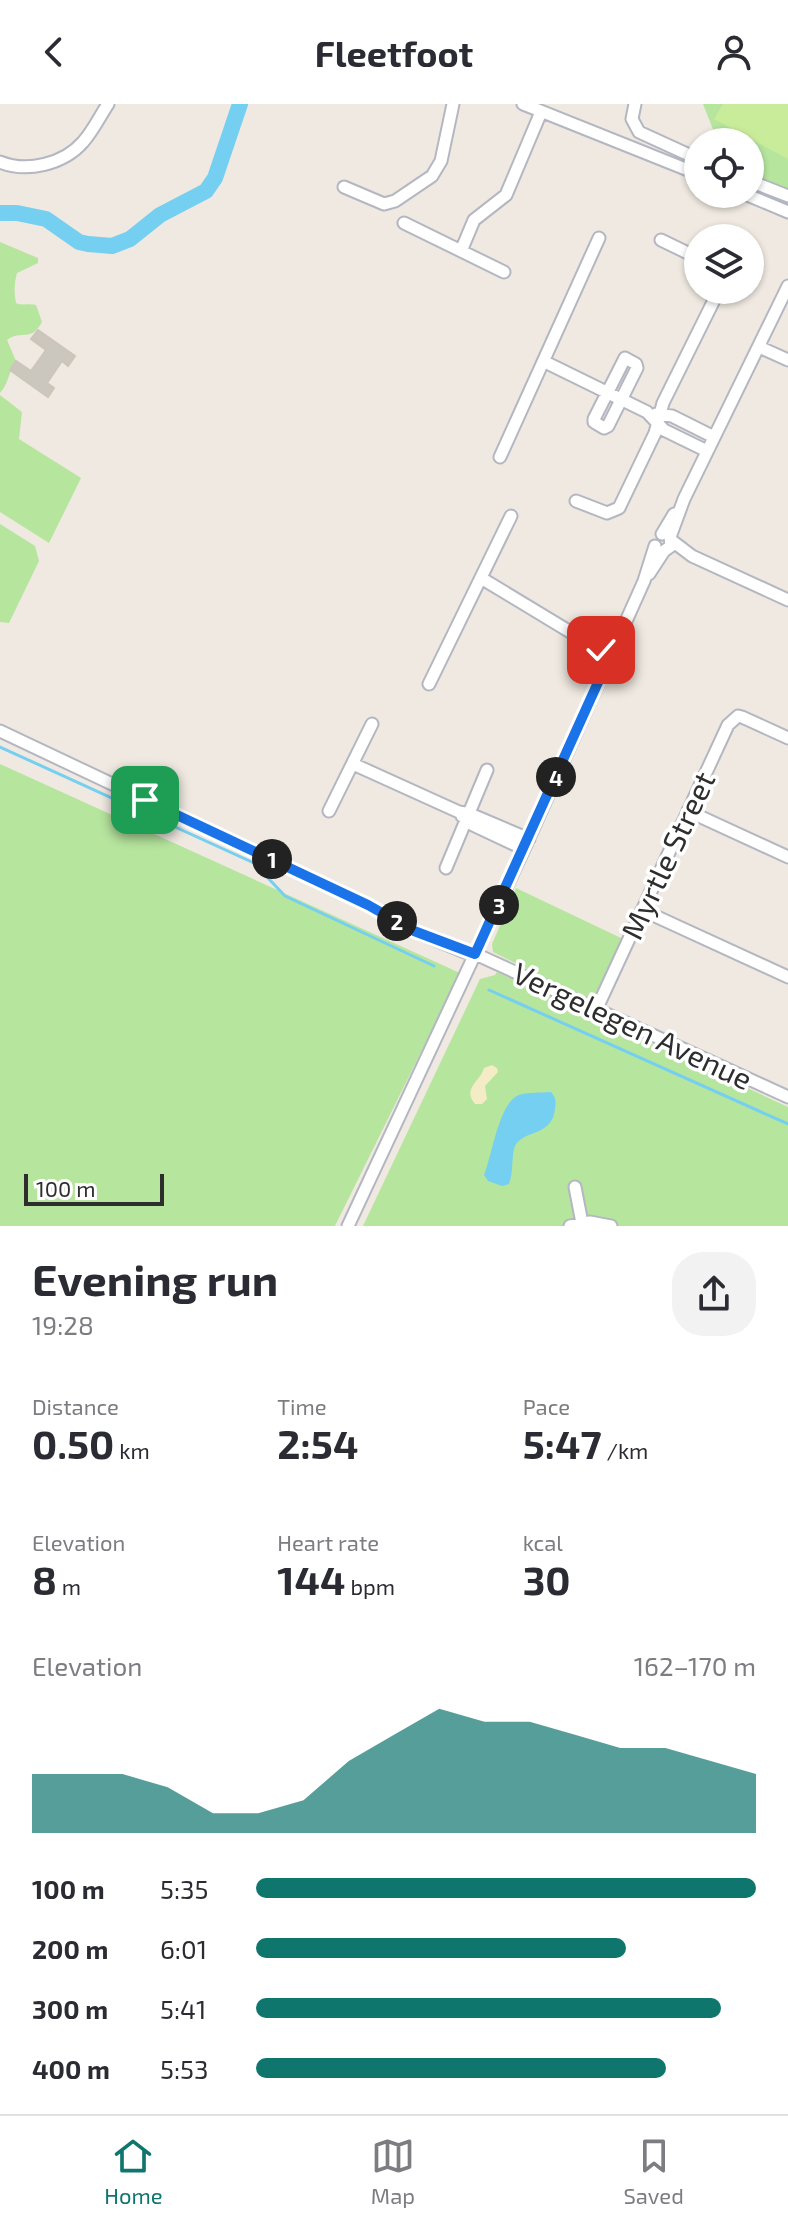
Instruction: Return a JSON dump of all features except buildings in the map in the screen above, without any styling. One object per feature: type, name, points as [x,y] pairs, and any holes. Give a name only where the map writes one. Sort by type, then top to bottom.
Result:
[{"type":"street","points":[[0,162],[29,167],[61,158],[83,142],[108,104]]},
{"type":"street","points":[[344,187],[384,204],[395,201],[432,176],[441,161],[453,104]]},
{"type":"street","points":[[523,104],[684,168]]},
{"type":"street","points":[[635,104],[632,119],[639,132],[684,153]]},
{"type":"street","points":[[461,251],[474,220],[506,195],[541,112]]},
{"type":"street","points":[[764,187],[788,196]]},
{"type":"street","points":[[764,202],[788,212]]},
{"type":"street","points":[[404,223],[504,272]]},
{"type":"street","points":[[500,457],[599,238]]},
{"type":"street","points":[[661,240],[684,251]]},
{"type":"street","points":[[348,1226],[527,844],[644,581],[788,286]]},
{"type":"street","points":[[576,501],[607,513],[616,511],[655,433],[655,416],[712,304]]},
{"type":"street","points":[[759,347],[788,360]]},
{"type":"street","points":[[626,359],[636,364],[637,368],[622,399],[608,426],[604,428],[593,421],[622,360],[626,359]]},
{"type":"street","points":[[545,362],[655,416],[672,416],[714,437]]},
{"type":"street","points":[[655,416],[664,430],[707,451]]},
{"type":"street","points":[[429,684],[511,516]]},
{"type":"street","points":[[665,543],[788,600]]},
{"type":"street","points":[[481,578],[610,656]]},
{"type":"street","name":"Myrtle Street","points":[[597,1008],[728,725],[738,716],[788,738]]},
{"type":"street","points":[[329,811],[372,724]]},
{"type":"street","name":"Vergelegen Avenue","points":[[0,731],[368,905],[414,931],[475,954],[597,1008],[788,1097]]},
{"type":"street","points":[[353,764],[527,844]]},
{"type":"street","points":[[446,868],[465,816],[487,770]]},
{"type":"street","points":[[688,811],[788,857]]},
{"type":"street","points":[[642,910],[788,977]]},
{"type":"street","points":[[575,1187],[576,1224],[597,1222],[611,1226]]},
{"type":"green space","points":[[703,104],[788,104],[788,190],[764,180],[764,128],[712,128]]},
{"type":"green space","points":[[723,104],[788,104],[788,159],[764,146],[764,128],[731,128],[714,119]]},
{"type":"green space","points":[[0,242],[38,258],[38,263],[17,273],[15,292],[16,303],[36,305],[42,322],[34,332],[7,340],[16,361],[0,393]]},
{"type":"green space","points":[[0,395],[22,412],[19,439],[81,478],[49,543],[0,512]]},
{"type":"green space","points":[[0,524],[35,546],[39,561],[9,623],[0,622]]},
{"type":"green space","points":[[0,764],[460,973],[335,1226],[0,1226]]},
{"type":"green space","points":[[516,888],[623,939],[598,993],[588,999],[493,952],[492,944]]},
{"type":"green space","points":[[497,972],[788,1107],[788,1226],[363,1226],[480,979]]},
{"type":"sand","points":[[492,1065],[498,1072],[485,1086],[487,1099],[482,1104],[475,1104],[471,1089],[484,1068]]},
{"type":"water","points":[[551,1092],[555,1102],[553,1118],[543,1129],[525,1137],[515,1146],[509,1184],[502,1186],[488,1181],[484,1175],[506,1108],[519,1095]]},
{"type":"waterway","points":[[0,213],[46,219],[79,242],[88,244],[112,246],[130,239],[160,215],[206,191],[215,178],[240,104]]},
{"type":"waterway","points":[[0,747],[254,863],[285,896],[434,966]]},
{"type":"waterway","points":[[489,990],[788,1124]]},
{"type":"route","points":[[145,800],[368,905],[414,931],[475,954],[610,656],[601,650]]}]
